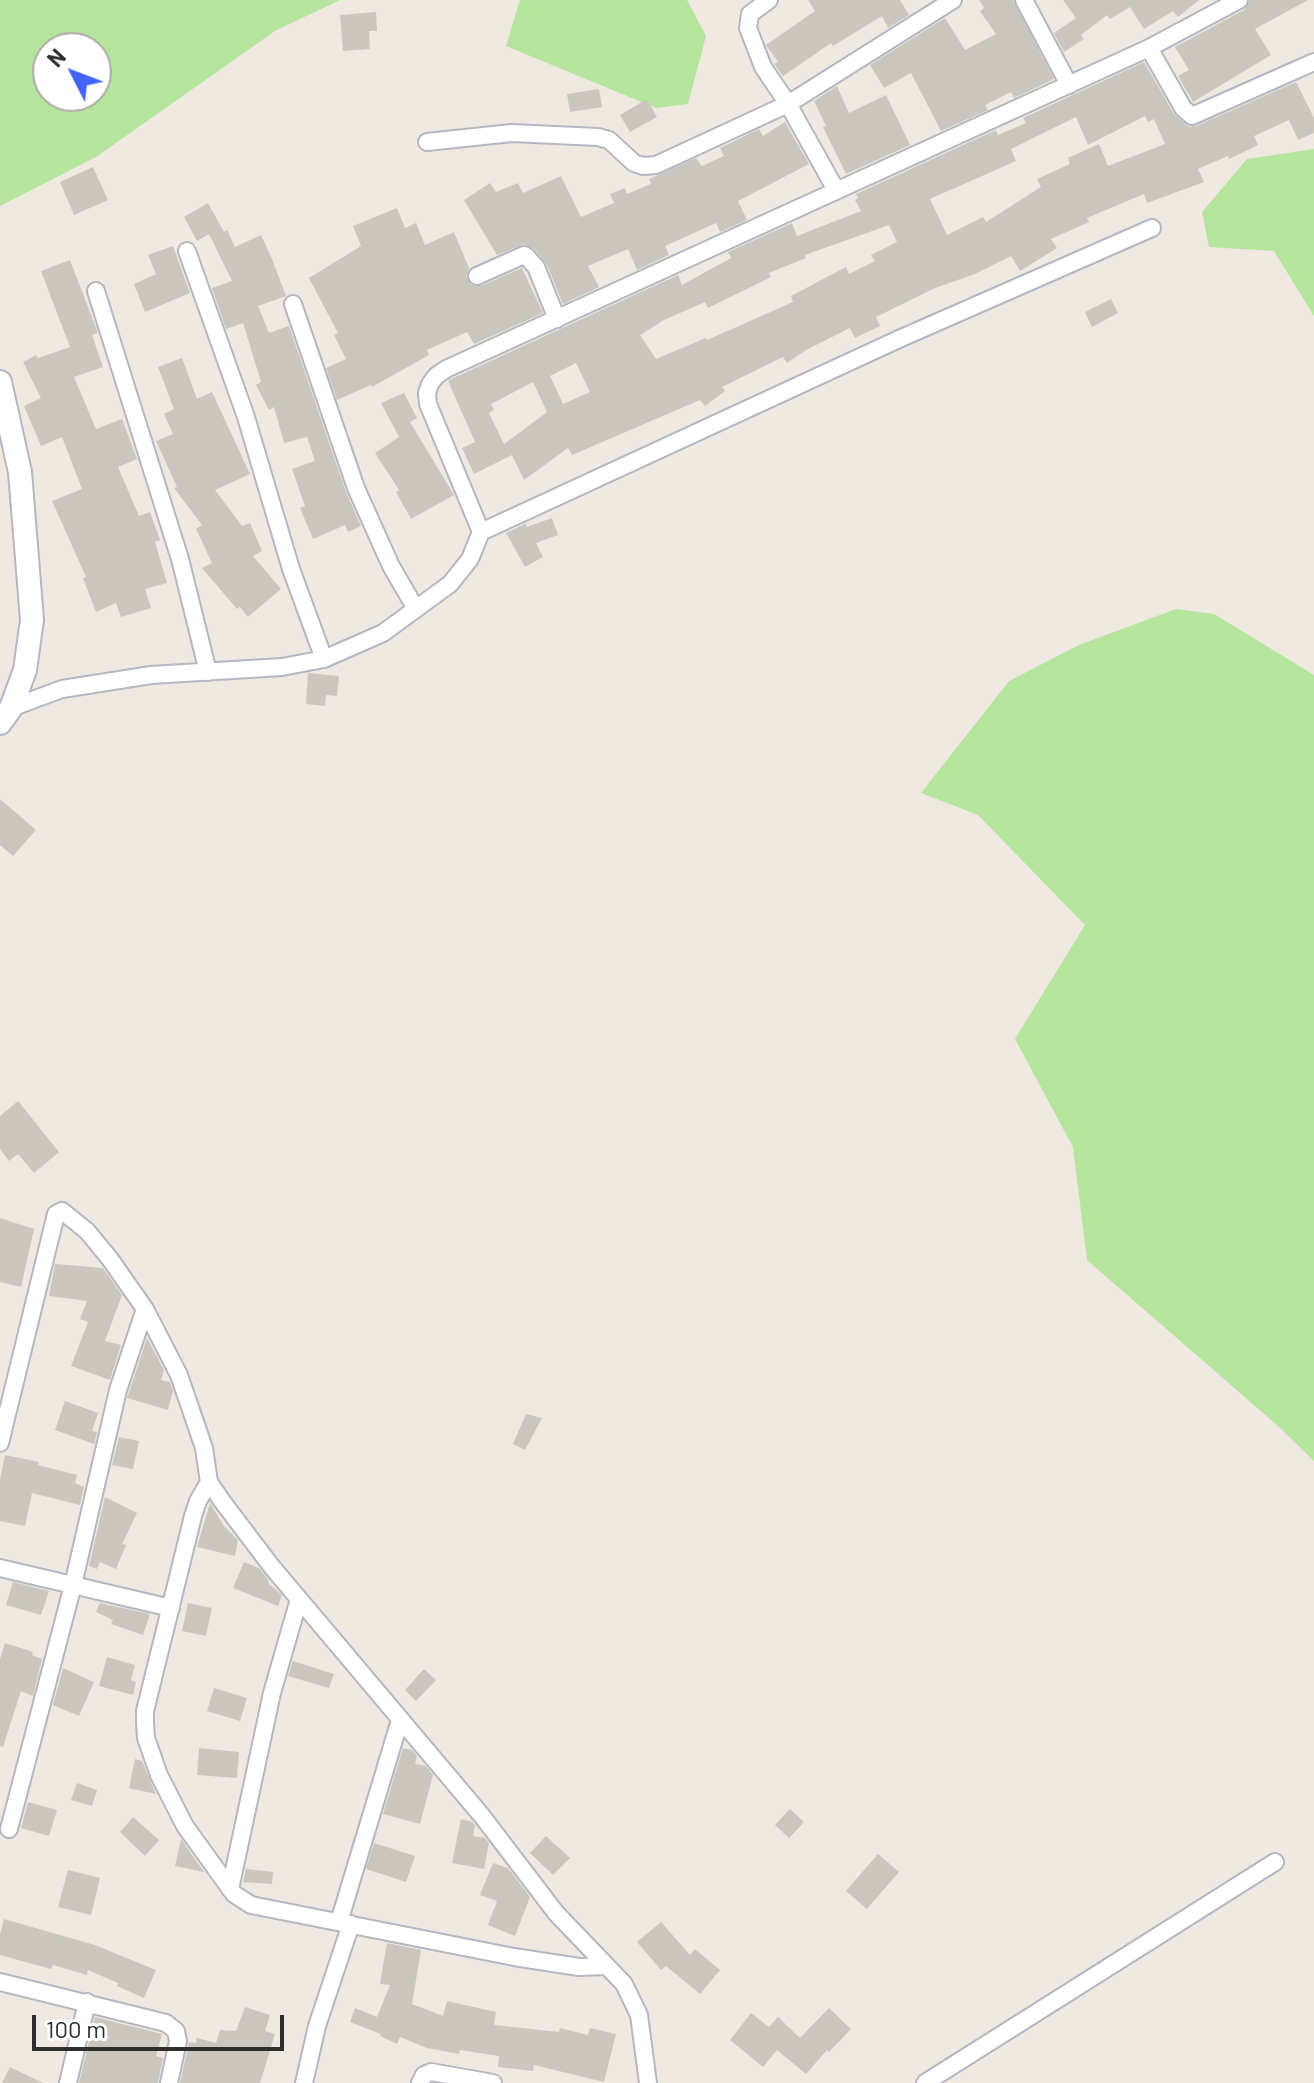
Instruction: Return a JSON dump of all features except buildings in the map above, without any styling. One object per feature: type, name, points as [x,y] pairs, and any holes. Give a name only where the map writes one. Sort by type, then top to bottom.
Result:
[{"type":"main road","points":[[0,382],[20,472],[32,620],[25,670],[5,716]]},
{"type":"street","points":[[769,0],[750,14],[748,28],[763,67],[788,104],[836,190]]},
{"type":"street","points":[[427,142],[512,133],[598,137],[609,140],[634,163],[656,165],[788,104],[953,0]]},
{"type":"street","points":[[1024,0],[1069,85]]},
{"type":"street","points":[[481,532],[428,404],[427,393],[436,376],[1149,48],[1239,0]]},
{"type":"street","points":[[1149,48],[1183,108],[1192,116],[1314,62]]},
{"type":"street","points":[[5,716],[62,689],[151,675],[282,667],[324,659],[383,633],[450,584],[470,559],[481,532],[899,339],[1152,228]]},
{"type":"street","points":[[187,251],[246,417],[291,569],[324,659]]},
{"type":"street","points":[[477,276],[524,255],[536,267],[557,319]]},
{"type":"street","points":[[96,291],[135,407],[180,559],[208,672]]},
{"type":"street","points":[[293,304],[356,488],[391,566],[416,609]]},
{"type":"street","points":[[0,1443],[58,1211],[68,1214],[87,1231],[145,1309],[179,1375],[204,1448],[209,1482],[299,1599],[482,1816],[556,1913],[631,1994],[639,2015],[648,2083]]},
{"type":"street","points":[[9,1829],[73,1585],[118,1390],[145,1309]]},
{"type":"street","points":[[209,1482],[193,1516],[145,1711],[146,1738],[159,1775],[185,1826],[230,1889],[240,1900],[251,1905],[557,1965],[607,1966]]},
{"type":"street","points":[[0,1568],[171,1608]]},
{"type":"street","points":[[230,1889],[272,1693],[299,1599]]},
{"type":"street","points":[[304,2083],[400,1720]]},
{"type":"street","points":[[925,2083],[1275,1862]]},
{"type":"street","points":[[0,1982],[166,2023],[172,2027],[178,2041],[169,2083]]},
{"type":"street","points":[[68,2083],[87,2002]]},
{"type":"street","points":[[420,2083],[424,2075],[431,2072],[493,2083]]},
{"type":"green space","points":[[0,0],[340,0],[275,31],[96,157],[0,206]]},
{"type":"green space","points":[[520,0],[687,0],[706,36],[688,104],[656,108],[506,46]]},
{"type":"green space","points":[[1314,149],[1314,316],[1274,251],[1209,247],[1202,212],[1247,159]]},
{"type":"green space","points":[[1176,609],[1214,614],[1314,675],[1314,1461],[1087,1260],[1073,1147],[1015,1039],[1085,925],[978,815],[921,793],[1009,681],[1079,645]]}]
